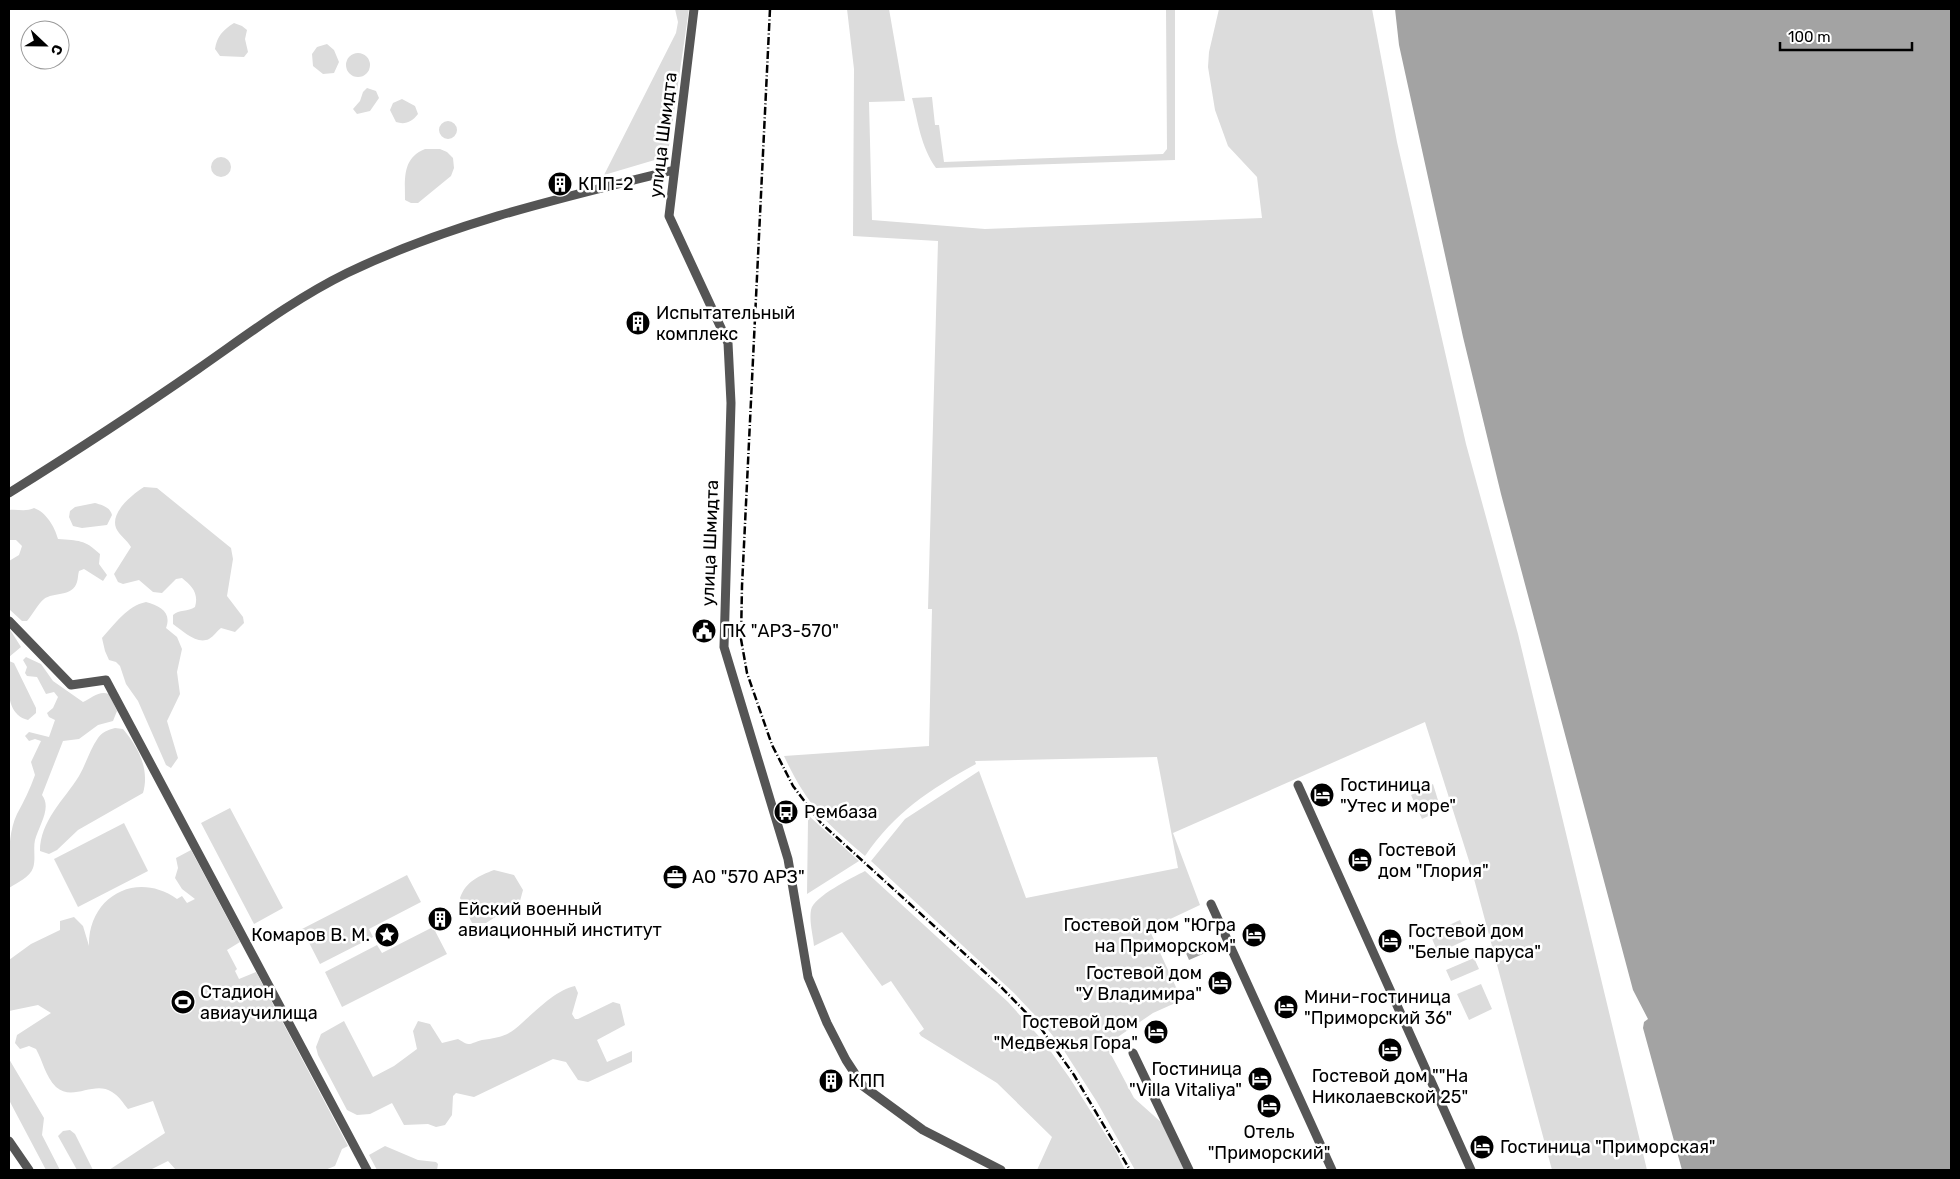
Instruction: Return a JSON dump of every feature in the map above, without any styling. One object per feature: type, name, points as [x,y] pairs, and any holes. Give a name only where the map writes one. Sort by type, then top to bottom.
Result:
[{"type":"street","name":"улица Шмидта","points":[[694,9],[669,216],[723,331],[729,350],[732,404],[724,586],[725,657],[788,859],[808,977],[827,1023],[846,1060],[864,1086],[923,1130],[1001,1170]]},
{"type":"street","points":[[9,493],[105,433],[298,300],[347,273],[481,220],[674,170]]},
{"type":"street","points":[[9,620],[71,685],[106,680],[367,1170]]},
{"type":"street","points":[[1298,785],[1471,1170]]},
{"type":"street","points":[[1211,904],[1332,1170]]},
{"type":"street","points":[[1133,1053],[1189,1170]]},
{"type":"street","points":[[9,1140],[29,1170]]},
{"type":"shaded area","points":[[675,9],[689,9],[669,146],[664,155],[658,159],[604,175],[676,33],[678,22]]},
{"type":"shaded area","points":[[847,9],[889,9],[905,101],[869,102],[872,220],[985,229],[1262,218],[1257,177],[1228,146],[1215,110],[1208,67],[1209,52],[1219,9],[1372,9],[1397,142],[1466,444],[1518,634],[1647,1170],[1552,1170],[1470,864],[1425,722],[1173,833],[1200,905],[1149,929],[1182,1000],[1153,1013],[1106,1045],[1134,1098],[1162,1123],[1184,1170],[1135,1170],[1097,1102],[1061,1046],[1045,1026],[1014,993],[871,861],[905,819],[979,771],[1026,898],[1178,868],[1157,757],[975,761],[976,764],[928,793],[901,814],[876,840],[865,856],[818,812],[809,800],[784,756],[929,746],[932,609],[928,609],[938,241],[853,236],[854,69]]},
{"type":"shaded area","points":[[1166,9],[1175,9],[1175,160],[936,168],[923,143],[912,98],[932,97],[935,125],[939,125],[944,162],[1163,154],[1167,149]]},
{"type":"shaded area","points":[[1395,9],[1951,9],[1951,1170],[1682,1170],[1643,1028],[1644,1022],[1648,1019],[1633,990],[1501,494],[1463,337],[1399,45]]},
{"type":"shaded area","points":[[234,23],[247,30],[245,39],[248,52],[244,57],[220,56],[215,49],[217,40]]},
{"type":"shaded area","points":[[327,44],[334,50],[339,62],[334,73],[323,74],[313,66],[312,54],[317,47]]},
{"type":"shaded area","points":[[358,53],[366,57],[370,65],[366,73],[358,77],[350,73],[346,65],[350,57]]},
{"type":"shaded area","points":[[367,88],[376,91],[379,98],[370,111],[357,114],[353,109]]},
{"type":"shaded area","points":[[402,99],[415,106],[418,114],[411,121],[405,123],[396,122],[390,110],[393,103]]},
{"type":"shaded area","points":[[448,121],[454,124],[457,130],[454,136],[448,139],[442,136],[439,130],[442,124]]},
{"type":"shaded area","points":[[425,149],[440,149],[447,152],[453,158],[454,168],[451,176],[418,203],[411,203],[405,200],[406,170],[412,158]]},
{"type":"shaded area","points":[[221,157],[228,160],[231,167],[228,174],[221,177],[214,174],[211,167],[214,160]]},
{"type":"shaded area","points":[[144,487],[157,488],[231,548],[233,559],[227,596],[243,617],[244,623],[235,632],[221,628],[209,639],[200,640],[195,639],[173,624],[173,615],[192,609],[195,607],[196,602],[194,590],[182,578],[176,579],[162,593],[153,592],[139,580],[123,584],[118,582],[114,574],[131,547],[116,528],[116,516],[124,504]]},
{"type":"shaded area","points":[[95,503],[111,512],[112,515],[107,525],[82,528],[73,526],[69,517],[70,511],[75,507]]},
{"type":"shaded area","points":[[34,508],[49,520],[58,539],[81,542],[100,554],[99,564],[107,575],[103,581],[84,569],[79,571],[75,587],[67,592],[44,599],[27,621],[22,621],[9,609],[9,561],[19,555],[22,546],[16,540],[9,540],[9,510]]},
{"type":"shaded area","points":[[146,602],[163,610],[167,618],[166,628],[177,637],[182,649],[177,672],[180,694],[167,721],[178,758],[171,768],[166,765],[138,701],[126,684],[120,666],[116,662],[109,660],[102,638],[127,611]]},
{"type":"shaded area","points":[[9,628],[21,647],[9,657]]},
{"type":"shaded area","points":[[26,657],[41,664],[53,681],[83,702],[102,693],[109,694],[117,711],[113,721],[98,725],[79,739],[63,741],[42,795],[46,805],[44,817],[35,840],[33,868],[26,877],[9,888],[9,850],[12,831],[17,814],[35,775],[31,762],[41,741],[35,739],[29,741],[25,736],[29,732],[49,737],[55,720],[49,717],[47,713],[53,708],[58,697],[54,692],[46,694],[37,677],[27,676],[25,673],[27,667],[23,660]]},
{"type":"shaded area","points":[[9,661],[14,663],[36,708],[36,713],[28,720],[20,717],[14,711],[11,704],[8,686]]},
{"type":"shaded area","points":[[115,728],[123,729],[138,751],[145,775],[143,793],[78,830],[57,850],[49,854],[40,851],[41,840],[48,820],[79,776],[95,742],[103,733]]},
{"type":"shaded area","points":[[1433,784],[1441,810],[1422,819],[1411,795]]},
{"type":"shaded area","points":[[230,808],[283,908],[254,924],[201,823]]},
{"type":"shaded area","points":[[809,816],[859,861],[807,894],[808,820]]},
{"type":"shaded area","points":[[124,823],[148,871],[78,907],[54,859]]},
{"type":"shaded area","points":[[191,850],[240,942],[227,950],[237,969],[235,971],[239,979],[256,972],[348,1146],[342,1149],[335,1166],[325,1170],[176,1170],[168,1161],[150,1170],[109,1170],[165,1133],[153,1101],[128,1109],[117,1096],[105,1089],[98,1088],[76,1092],[63,1091],[56,1087],[49,1078],[36,1049],[29,1046],[20,1049],[15,1043],[17,1035],[51,1013],[38,1005],[9,1011],[9,960],[31,944],[60,930],[60,921],[74,917],[83,926],[89,946],[91,929],[97,914],[106,902],[117,893],[131,888],[146,887],[161,891],[177,899],[182,896],[187,903],[195,899],[182,889],[175,878],[178,868],[176,858]]},
{"type":"shaded area","points":[[494,870],[514,875],[523,890],[520,901],[486,923],[472,923],[460,898],[469,883]]},
{"type":"shaded area","points":[[865,871],[1008,1002],[1044,1042],[1069,1077],[1116,1151],[1125,1170],[1037,1170],[1052,1137],[997,1083],[921,1036],[919,1033],[924,1029],[891,981],[882,986],[842,932],[814,946],[810,919],[811,910],[814,905],[826,893]]},
{"type":"shaded area","points":[[407,875],[421,902],[369,929],[373,937],[320,964],[302,929]]},
{"type":"shaded area","points":[[1460,920],[1468,939],[1438,953],[1430,934]]},
{"type":"shaded area","points":[[433,927],[447,954],[342,1007],[325,972],[377,945],[382,953]]},
{"type":"shaded area","points":[[1201,944],[1205,953],[1189,960],[1185,951]]},
{"type":"shaded area","points":[[1474,958],[1479,969],[1451,981],[1446,970]]},
{"type":"shaded area","points":[[1481,984],[1492,1009],[1469,1020],[1457,994]]},
{"type":"shaded area","points":[[575,986],[578,993],[572,1014],[575,1019],[613,1002],[620,1004],[625,1025],[597,1040],[607,1062],[632,1051],[632,1062],[588,1082],[578,1080],[566,1062],[553,1059],[474,1097],[456,1093],[453,1096],[452,1115],[445,1125],[436,1127],[428,1124],[404,1125],[392,1103],[370,1114],[357,1115],[347,1110],[318,1055],[316,1047],[321,1034],[344,1021],[373,1077],[394,1066],[417,1049],[413,1031],[418,1021],[430,1024],[442,1043],[458,1039],[472,1044],[511,1032],[551,998],[567,988]]},
{"type":"shaded area","points":[[9,1059],[44,1118],[42,1135],[60,1170],[46,1170],[9,1100]]},
{"type":"shaded area","points":[[70,1130],[75,1134],[93,1170],[77,1170],[58,1136],[63,1131]]},
{"type":"shaded area","points":[[385,1146],[418,1160],[436,1162],[438,1164],[437,1170],[377,1170],[369,1155]]},
{"type":"railway","points":[[770,9],[742,586],[741,639],[747,673],[772,745],[793,786],[821,823],[1000,986],[1040,1027],[1074,1075],[1130,1170]]},
{"type":"place","name":"КПП-2","points":[[560,184]]},
{"type":"place","name":"Испытательный комплекс","points":[[638,323]]},
{"type":"place","name":"ПК \"АРЗ-570\"","points":[[704,631]]},
{"type":"place","name":"Гостиница \"Утес и море\"","points":[[1322,795]]},
{"type":"place","name":"Рембаза","points":[[786,812]]},
{"type":"place","name":"Гостевой дом \"Глория\"","points":[[1360,860]]},
{"type":"place","name":"АО \"570 АРЗ\"","points":[[675,877]]},
{"type":"place","name":"Ейский военный авиационный институт","points":[[440,919]]},
{"type":"place","name":"Комаров В. М.","points":[[387,935]]},
{"type":"place","name":"Гостевой дом \"Югра на Приморском\"","points":[[1254,935]]},
{"type":"place","name":"Гостевой дом \"Белые паруса\"","points":[[1390,941]]},
{"type":"place","name":"Гостевой дом \"У Владимира\"","points":[[1220,983]]},
{"type":"place","name":"Стадион авиаучилища","points":[[183,1002]]},
{"type":"place","name":"Мини-гостиница \"Приморский 36\"","points":[[1286,1007]]},
{"type":"place","name":"Гостевой дом \"Медвежья Гора\"","points":[[1156,1032]]},
{"type":"place","name":"Гостевой дом \"\"На Николаевской 25\"","points":[[1390,1050]]},
{"type":"place","name":"Гостиница \"Villa Vitaliya\"","points":[[1260,1079]]},
{"type":"place","name":"КПП","points":[[831,1081]]},
{"type":"place","name":"Отель \"Приморский\"","points":[[1269,1106]]},
{"type":"place","name":"Гостиница \"Приморская\"","points":[[1482,1147]]}]
